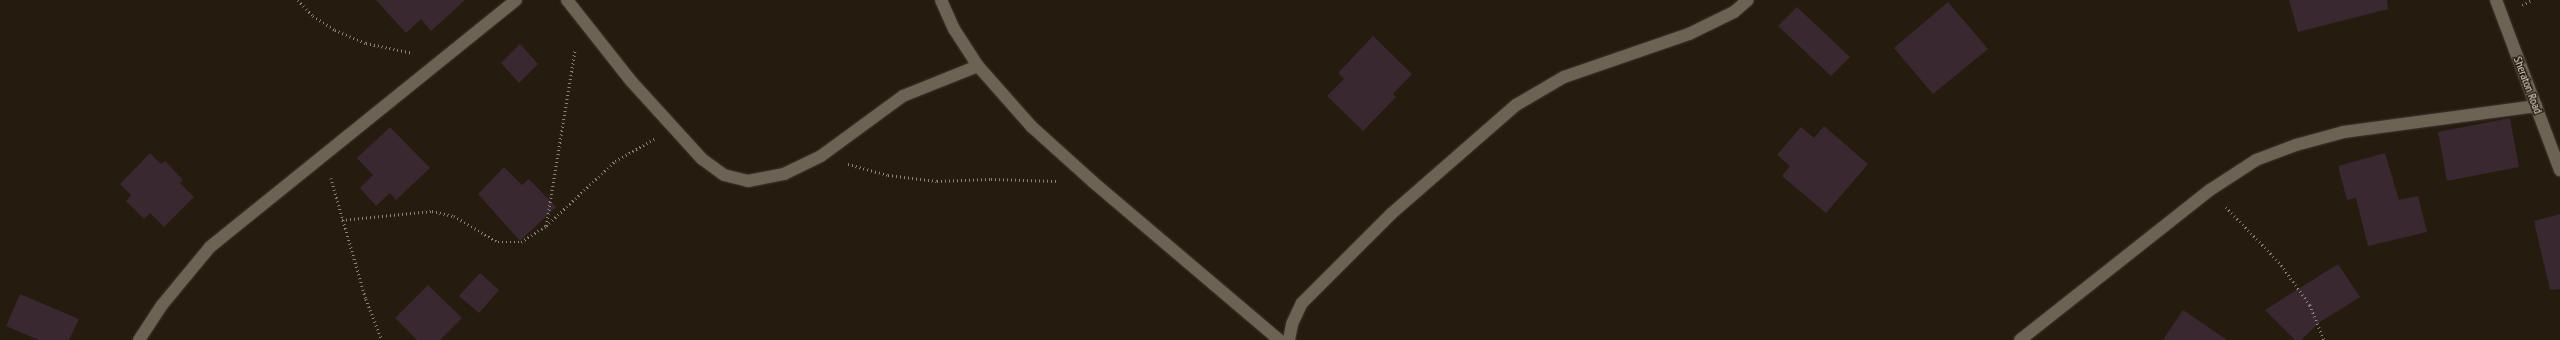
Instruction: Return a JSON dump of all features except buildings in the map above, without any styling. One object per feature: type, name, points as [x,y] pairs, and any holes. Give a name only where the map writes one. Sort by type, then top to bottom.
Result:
[{"type":"street","points":[[139,340],[162,305],[210,247],[274,193],[326,156],[516,0]]},
{"type":"street","points":[[567,0],[581,15],[631,81],[707,163],[724,175],[748,181],[784,174],[821,156],[903,96],[978,66]]},
{"type":"street","points":[[941,0],[954,28],[978,66],[1032,127],[1093,182],[1279,340]]},
{"type":"street","points":[[1289,340],[1292,324],[1302,303],[1391,214],[1516,105],[1564,77],[1689,34],[1734,12],[1748,0]]},
{"type":"street","name":"Sheraton Road","points":[[2496,0],[2560,170]]},
{"type":"street","points":[[2020,340],[2210,190],[2256,160],[2296,145],[2344,132],[2536,106]]},
{"type":"path","points":[[298,0],[313,16],[335,30],[360,41],[443,60]]},
{"type":"path","points":[[546,226],[581,15]]},
{"type":"path","points":[[342,220],[432,211],[454,216],[498,242],[521,242],[546,226],[615,161],[642,144],[678,130]]},
{"type":"path","points":[[326,156],[342,220],[366,299],[382,340]]},
{"type":"path","points":[[821,156],[888,175],[937,181],[992,179],[1093,182]]},
{"type":"path","points":[[2210,190],[2279,262],[2310,305],[2324,340]]}]
